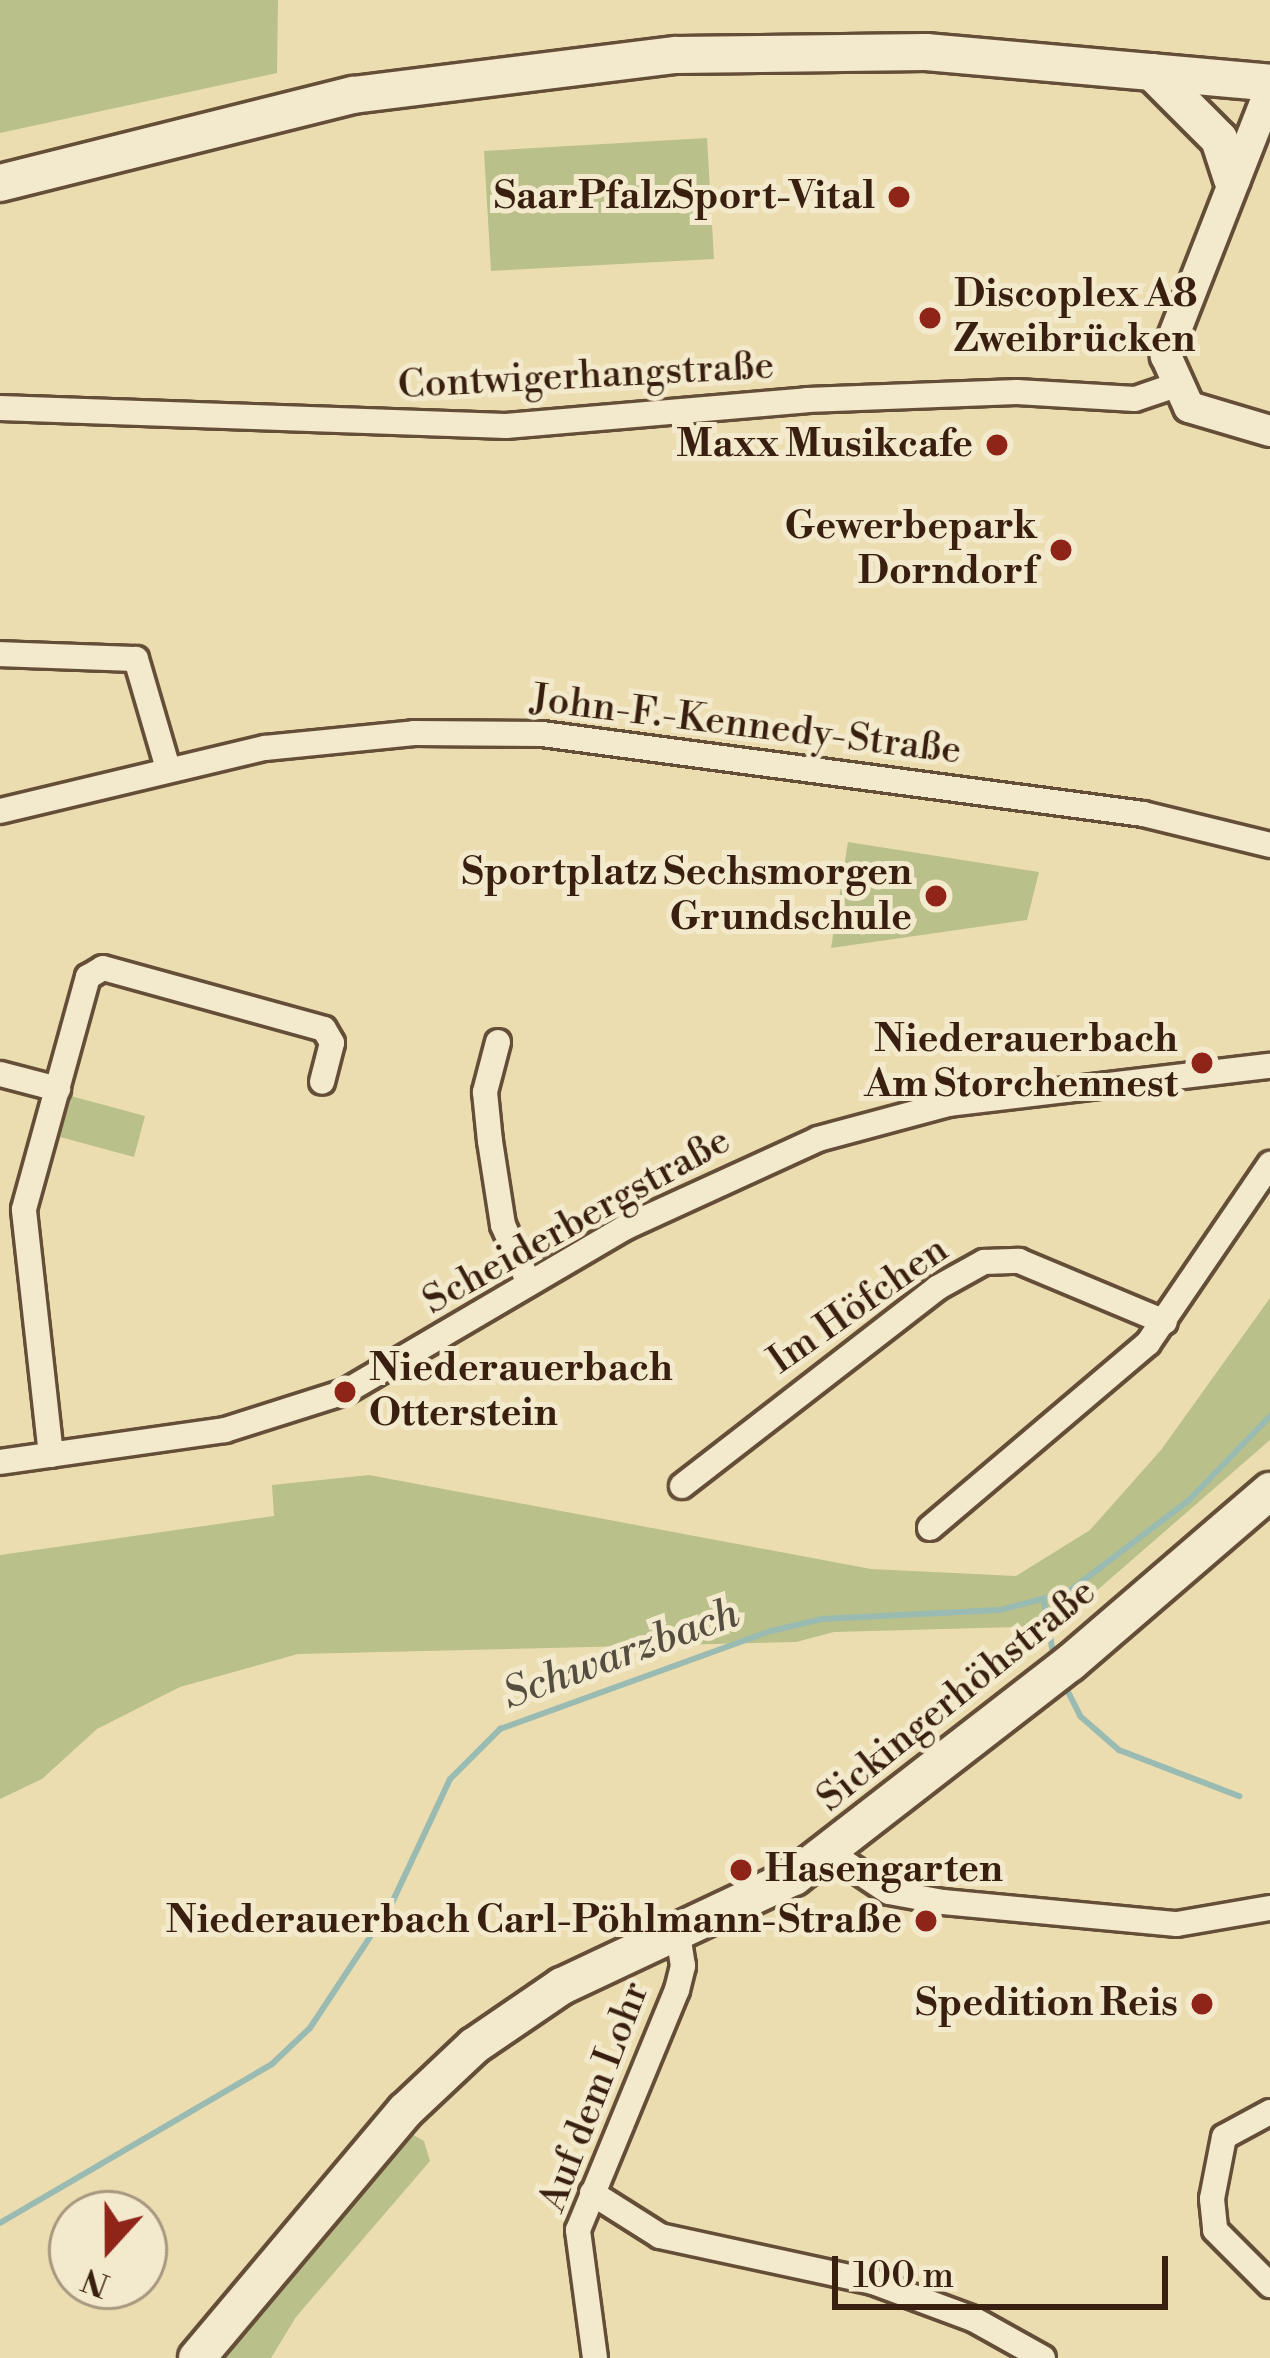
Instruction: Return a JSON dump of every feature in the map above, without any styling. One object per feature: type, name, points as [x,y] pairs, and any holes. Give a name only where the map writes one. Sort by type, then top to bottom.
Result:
[{"type":"main road","points":[[0,183],[353,95],[533,67],[827,50],[1152,72],[1270,87]]},
{"type":"main road","points":[[1152,72],[1219,139],[1232,179]]},
{"type":"main road","name":"Sickingerhöhstraße","points":[[197,2358],[438,2077],[562,1986],[765,1895],[829,1852],[1057,1673],[1270,1491]]},
{"type":"street","points":[[1270,87],[1166,356],[1173,386],[1203,416],[1270,431]]},
{"type":"street","name":"Contwigerhangstraße","points":[[0,408],[506,426],[807,400],[1017,392],[1135,399],[1173,386]]},
{"type":"street","points":[[0,654],[136,659],[167,765]]},
{"type":"street","name":"John-F.-Kennedy-Straße","points":[[0,811],[167,765],[351,738],[542,734],[1143,814],[1270,845]]},
{"type":"street","points":[[51,1455],[24,1209],[88,977],[104,968],[324,1029],[332,1043],[322,1082]]},
{"type":"street","points":[[498,1042],[485,1092],[490,1141],[503,1225],[529,1283]]},
{"type":"street","name":"Scheiderbergstraße","points":[[0,1462],[225,1430],[345,1392],[710,1183],[887,1119],[1001,1096],[1270,1066]]},
{"type":"street","points":[[0,1074],[58,1089]]},
{"type":"street","points":[[931,1528],[1165,1322],[1270,1164]]},
{"type":"street","name":"Im Höfchen","points":[[682,1486],[937,1288],[984,1262],[1019,1261],[1165,1322]]},
{"type":"street","points":[[829,1852],[889,1892],[943,1902],[1177,1924],[1270,1908]]},
{"type":"street","name":"Auf dem Lohr","points":[[595,2358],[577,2244],[592,2194],[676,1990],[683,1966],[678,1933]]},
{"type":"street","points":[[1270,2112],[1237,2123],[1224,2137],[1212,2199],[1219,2236],[1270,2285]]},
{"type":"street","points":[[592,2194],[660,2236],[873,2282],[974,2319],[1043,2358]]},
{"type":"green space","points":[[0,0],[278,0],[277,73],[0,133]]},
{"type":"green space","points":[[707,138],[714,259],[491,271],[484,151]]},
{"type":"green space","name":"Sportplatz Sechsmorgen Grundschule","points":[[848,842],[1039,872],[1027,920],[831,948]]},
{"type":"green space","points":[[71,1096],[145,1116],[134,1157],[60,1137]]},
{"type":"green space","points":[[1270,1298],[1270,1440],[1056,1626],[834,1632],[796,1642],[298,1654],[180,1687],[97,1729],[42,1779],[0,1799],[0,1555],[274,1516],[272,1485],[369,1475],[871,1569],[1016,1576],[1090,1530],[1161,1450]]},
{"type":"green space","points":[[410,2133],[424,2141],[430,2161],[296,2317],[271,2358],[219,2358]]},
{"type":"waterway","name":"Schwarzbach","points":[[0,2223],[272,2064],[310,2028],[391,1905],[450,1779],[500,1729],[771,1631],[822,1619],[1000,1610],[1068,1592],[1189,1500],[1270,1416]]},
{"type":"waterway","points":[[1044,1602],[1054,1659]]},
{"type":"waterway","points":[[1063,1682],[1080,1716],[1119,1750],[1239,1796]]},
{"type":"place","name":"SaarPfalzSport-Vital","points":[[899,197]]},
{"type":"place","name":"Discoplex A8 Zweibrücken","points":[[930,318]]},
{"type":"place","name":"Maxx Musikcafe","points":[[997,445]]},
{"type":"place","name":"Gewerbepark Dorndorf","points":[[1061,550]]},
{"type":"place","name":"Sportplatz Sechsmorgen Grundschule","points":[[936,896]]},
{"type":"place","name":"Niederauerbach Am Storchennest","points":[[1202,1063]]},
{"type":"place","name":"Niederauerbach Otterstein","points":[[345,1392]]},
{"type":"place","name":"Hasengarten","points":[[741,1870]]},
{"type":"place","name":"Niederauerbach Carl-Pöhlmann-Straße","points":[[926,1921]]},
{"type":"place","name":"Spedition Reis","points":[[1202,2004]]}]
